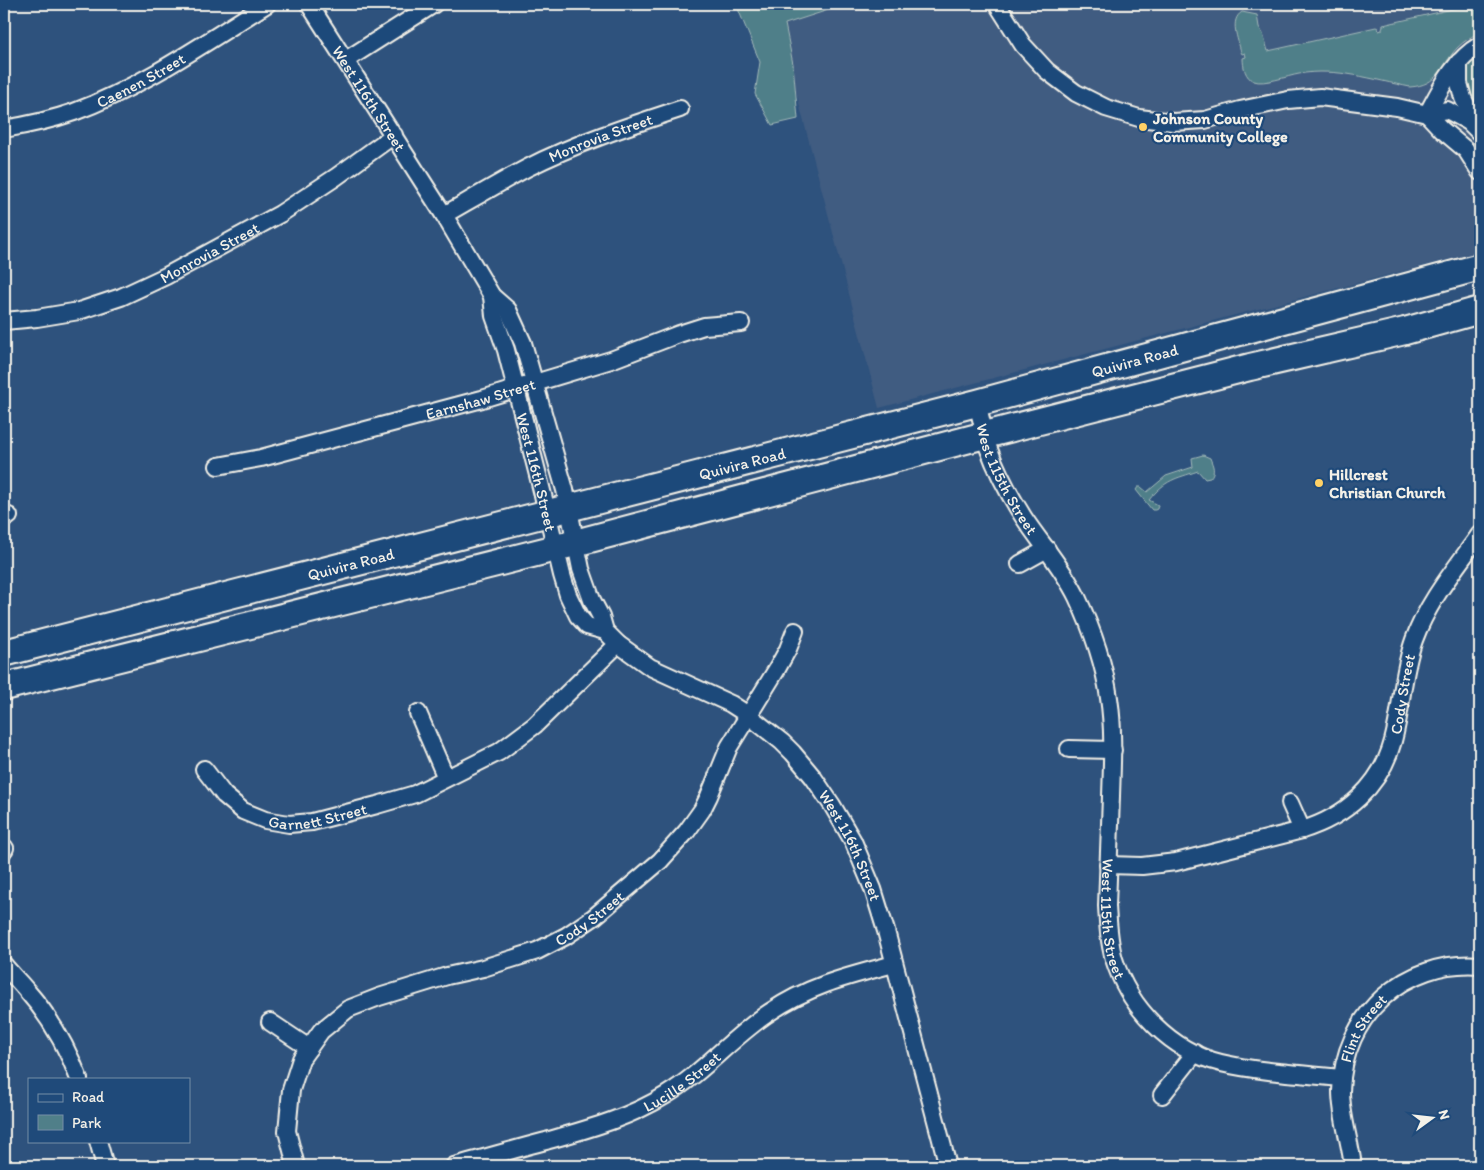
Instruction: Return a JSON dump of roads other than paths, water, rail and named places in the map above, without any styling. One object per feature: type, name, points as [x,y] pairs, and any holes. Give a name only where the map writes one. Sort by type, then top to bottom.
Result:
[{"type":"main road","name":"Quivira Road","points":[[4,653],[977,403],[1480,266]]},
{"type":"main road","name":"Quivira Road","points":[[4,687],[566,545],[1250,367],[1405,331],[1480,310]]},
{"type":"street","name":"Caenen Street","points":[[4,129],[39,123],[75,111],[121,91],[182,57],[267,4]]},
{"type":"street","name":"West 116th Street","points":[[309,4],[394,135],[492,296],[508,310],[523,343],[562,481],[558,511]]},
{"type":"street","points":[[346,60],[434,4]]},
{"type":"street","points":[[997,4],[1023,45],[1047,71],[1076,93],[1106,108],[1139,118],[1173,122],[1205,120],[1240,110],[1288,100],[1320,97],[1397,107],[1427,114],[1447,110],[1469,122],[1480,133]]},
{"type":"street","points":[[1427,114],[1446,80],[1462,58],[1480,45]]},
{"type":"street","points":[[1459,62],[1459,84],[1463,98],[1480,133]]},
{"type":"street","name":"Monrovia Street","points":[[444,215],[528,168],[578,145],[627,126],[680,109]]},
{"type":"street","points":[[1427,114],[1440,129],[1466,150],[1480,172]]},
{"type":"street","name":"Monrovia Street","points":[[4,321],[79,311],[121,297],[159,280],[280,214],[394,135]]},
{"type":"street","name":"West 116th Street","points":[[492,296],[494,316],[506,350],[516,389],[558,511],[566,545],[582,569],[605,631],[618,644],[650,667],[732,704],[782,742],[813,777],[853,841],[873,889],[948,1166]]},
{"type":"street","name":"Earnshaw Street","points":[[218,466],[261,458],[516,389],[611,360],[704,326],[741,323]]},
{"type":"street","name":"West 115th Street","points":[[977,403],[985,435],[1011,497],[1025,520],[1048,549],[1076,595],[1101,657],[1112,723],[1108,931],[1113,957],[1118,970],[1137,1005],[1155,1025],[1176,1042],[1195,1053],[1220,1063],[1247,1068],[1342,1078]]},
{"type":"street","name":"Cody Street","points":[[1108,865],[1142,866],[1176,862],[1302,830],[1327,821],[1349,806],[1368,788],[1380,771],[1389,753],[1393,741],[1405,672],[1419,627],[1434,599],[1480,534]]},
{"type":"street","name":"West 115th Street","points":[[1020,564],[1048,549]]},
{"type":"street","name":"Cody Street","points":[[296,1166],[287,1131],[291,1090],[301,1058],[322,1032],[348,1009],[446,976],[483,968],[537,951],[566,936],[594,917],[660,861],[688,831],[709,796],[729,747],[777,669],[795,631]]},
{"type":"street","name":"Garnett Street","points":[[204,769],[224,796],[243,811],[265,820],[289,824],[312,822],[415,794],[499,752],[534,725],[618,644]]},
{"type":"street","points":[[418,713],[446,778]]},
{"type":"street","points":[[1069,749],[1112,750]]},
{"type":"street","points":[[1290,803],[1302,830]]},
{"type":"street","name":"Lucille Street","points":[[454,1166],[619,1120],[666,1096],[745,1031],[793,998],[824,984],[894,964]]},
{"type":"street","name":"Flint Street","points":[[1353,1166],[1342,1105],[1342,1078],[1348,1052],[1367,1015],[1385,996],[1407,980],[1432,970],[1458,964],[1480,965]]},
{"type":"street","points":[[4,965],[52,1023],[79,1078]]},
{"type":"street","points":[[270,1022],[309,1048]]},
{"type":"street","points":[[1162,1095],[1195,1053]]},
{"type":"street","points":[[98,1142],[105,1166]]},
{"type":"place","name":"Johnson County Community College","points":[[1143,127]]},
{"type":"place","name":"Hillcrest Christian Church","points":[[1319,483]]}]
